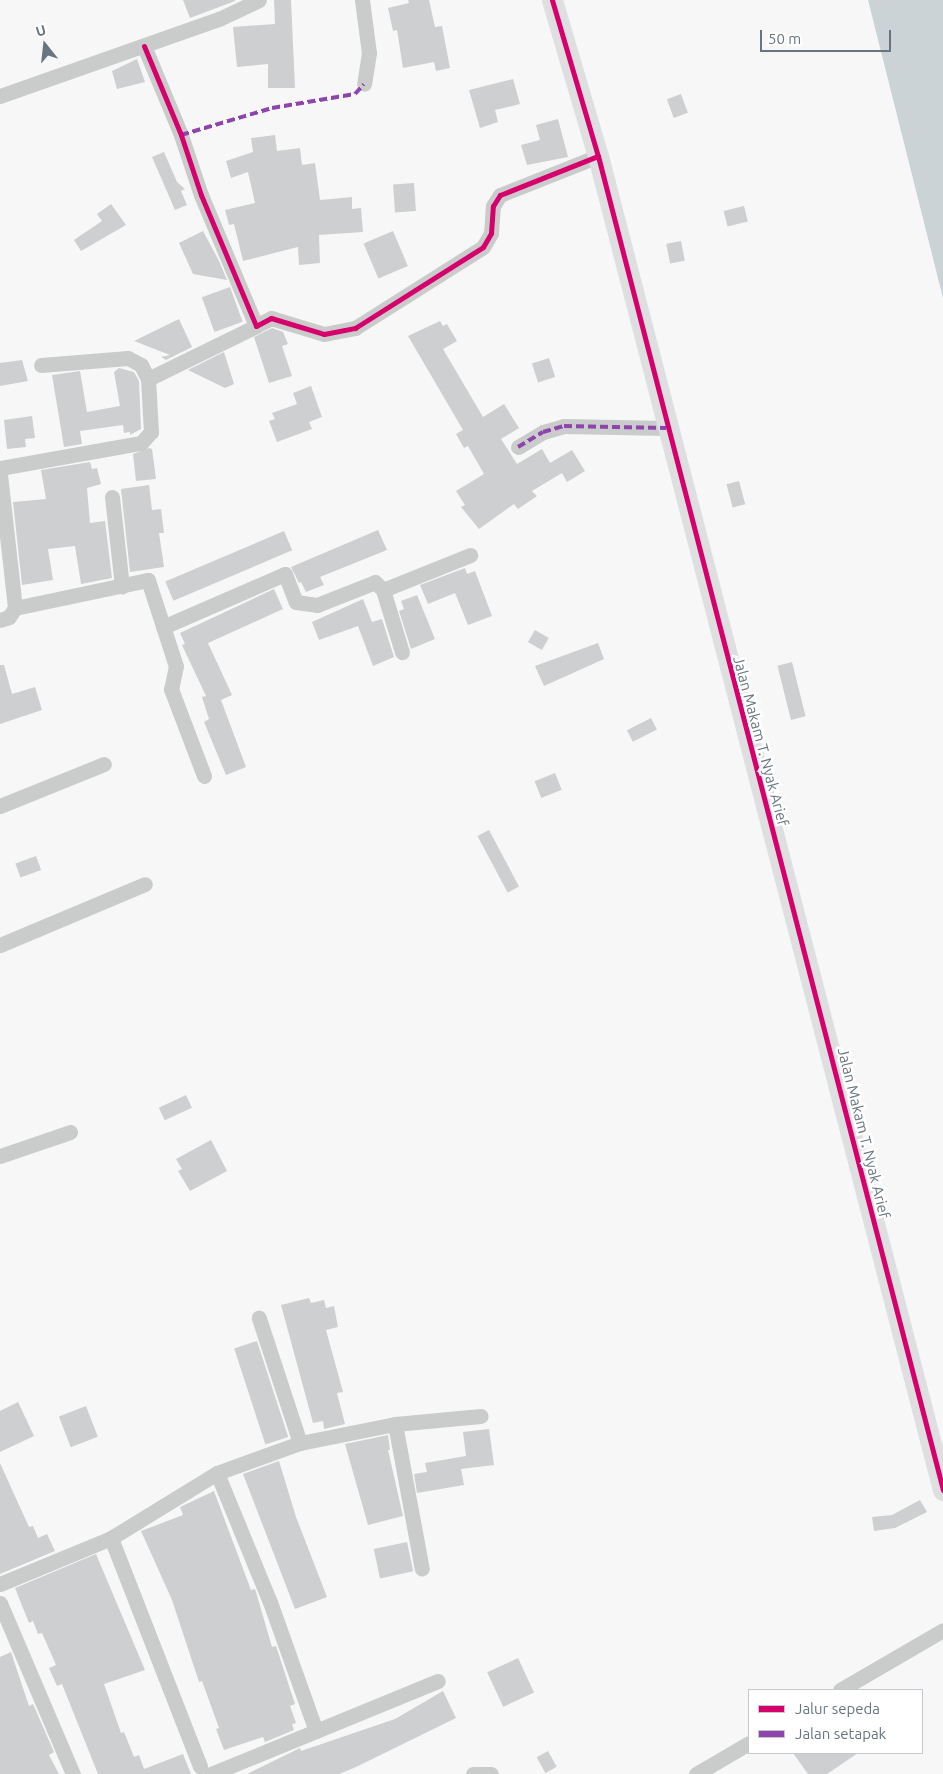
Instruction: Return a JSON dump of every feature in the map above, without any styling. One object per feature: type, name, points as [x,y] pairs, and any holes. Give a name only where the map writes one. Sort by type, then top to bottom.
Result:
[{"type":"street","points":[[0,96],[243,10],[259,0]]},
{"type":"street","points":[[362,0],[369,53],[364,84]]},
{"type":"street","name":"Jalan Makam T. Nyak Arief","points":[[552,0],[598,156],[666,428],[943,1490]]},
{"type":"street","points":[[144,46],[181,135],[201,195],[256,326]]},
{"type":"street","points":[[148,379],[271,318],[324,334],[355,328],[483,247],[490,233],[493,206],[500,195],[598,156]]},
{"type":"street","points":[[0,468],[141,443],[151,432],[148,379],[141,365],[128,358],[41,365]]},
{"type":"street","points":[[518,447],[543,432],[564,426],[666,428]]},
{"type":"street","points":[[0,474],[15,608],[9,618],[0,620]]},
{"type":"street","points":[[112,497],[122,586]]},
{"type":"street","points":[[383,590],[470,556]]},
{"type":"street","points":[[163,627],[285,574],[296,602],[317,605],[375,582],[383,590],[402,652]]},
{"type":"street","points":[[15,608],[148,580],[176,666],[171,689],[204,776]]},
{"type":"street","points":[[0,806],[104,764]]},
{"type":"street","points":[[0,946],[145,884]]},
{"type":"street","points":[[0,1156],[70,1132]]},
{"type":"street","points":[[259,1318],[300,1443]]},
{"type":"street","points":[[0,1584],[111,1538],[217,1474],[300,1443],[395,1424],[481,1416]]},
{"type":"street","points":[[395,1424],[422,1568]]},
{"type":"street","points":[[217,1474],[270,1602],[316,1731]]},
{"type":"street","points":[[111,1538],[205,1770],[316,1731],[438,1681]]},
{"type":"street","points":[[0,1603],[73,1774]]},
{"type":"street","points":[[842,1689],[943,1630]]},
{"type":"street","points":[[696,1774],[748,1744]]},
{"type":"street","points":[[473,1774],[491,1774]]},
{"type":"shaded area","points":[[868,0],[943,0],[943,298]]},
{"type":"building","points":[[183,0],[235,0],[235,1],[190,18]]},
{"type":"building","points":[[274,0],[291,0],[295,88],[268,88],[268,64],[237,67],[233,27],[275,24]]},
{"type":"building","points":[[408,0],[429,0],[435,27],[442,26],[450,68],[436,71],[434,62],[403,68],[397,30],[393,31],[388,8],[409,3]]},
{"type":"building","points":[[137,59],[145,82],[117,89],[112,71]]},
{"type":"building","points":[[513,79],[520,104],[495,110],[498,122],[480,128],[469,90]]},
{"type":"building","points":[[681,94],[688,113],[674,118],[667,99]]},
{"type":"building","points":[[558,119],[568,157],[527,165],[521,145],[540,140],[536,125]]},
{"type":"building","points":[[275,135],[277,151],[300,148],[302,165],[315,163],[320,200],[352,197],[352,209],[361,208],[363,232],[319,235],[320,263],[299,265],[298,247],[243,261],[234,224],[229,225],[225,210],[255,203],[248,172],[231,178],[226,161],[253,152],[251,138]]},
{"type":"building","points":[[164,152],[177,182],[185,189],[181,191],[187,205],[175,210],[152,157]]},
{"type":"building","points":[[414,183],[416,211],[395,212],[393,184]]},
{"type":"building","points":[[111,204],[126,225],[81,251],[74,240],[102,221],[97,214]]},
{"type":"building","points":[[744,206],[748,222],[727,227],[724,211]]},
{"type":"building","points":[[203,231],[227,280],[193,274],[179,243]]},
{"type":"building","points":[[393,231],[408,266],[378,278],[364,244]]},
{"type":"building","points":[[681,241],[685,261],[670,263],[666,244]]},
{"type":"building","points":[[230,287],[243,322],[214,332],[202,297]]},
{"type":"building","points":[[179,319],[192,347],[166,360],[161,357],[170,355],[134,341]]},
{"type":"building","points":[[440,321],[443,326],[447,324],[457,341],[443,349],[483,417],[504,404],[519,428],[501,439],[517,464],[542,449],[550,463],[572,450],[585,471],[567,482],[562,473],[532,491],[537,496],[518,509],[514,504],[479,529],[461,507],[465,505],[456,491],[484,474],[468,446],[464,448],[456,434],[463,430],[408,336]]},
{"type":"building","points":[[272,328],[283,332],[288,344],[282,346],[292,376],[269,383],[254,337]]},
{"type":"building","points":[[224,352],[234,384],[225,388],[188,370]]},
{"type":"building","points":[[549,358],[555,377],[538,383],[532,364]]},
{"type":"building","points":[[22,360],[28,381],[0,386],[0,363]]},
{"type":"building","points":[[119,368],[134,372],[139,381],[141,429],[130,435],[130,432],[124,433],[123,425],[80,431],[82,444],[64,447],[52,375],[80,371],[87,412],[120,406],[114,372]]},
{"type":"building","points":[[311,386],[322,417],[309,422],[312,429],[277,442],[269,421],[275,419],[272,413],[297,404],[293,393]]},
{"type":"building","points":[[32,416],[35,438],[25,439],[26,447],[7,449],[4,420]]},
{"type":"building","points":[[149,448],[152,449],[156,479],[136,481],[133,454]]},
{"type":"building","points":[[90,462],[92,469],[97,468],[101,484],[87,488],[90,523],[105,521],[112,578],[81,584],[75,546],[48,549],[53,580],[22,585],[13,502],[46,499],[41,470]]},
{"type":"building","points":[[739,481],[745,504],[733,508],[726,484]]},
{"type":"building","points":[[149,485],[152,510],[161,509],[164,533],[159,533],[164,567],[130,572],[121,489]]},
{"type":"building","points":[[378,530],[387,550],[320,577],[324,585],[306,592],[301,582],[299,583],[291,567]]},
{"type":"building","points":[[284,531],[292,550],[173,601],[165,581]]},
{"type":"building","points":[[465,568],[467,574],[475,571],[492,616],[468,625],[455,593],[428,604],[420,585]]},
{"type":"building","points":[[274,589],[283,609],[208,643],[232,695],[221,700],[246,767],[226,775],[204,722],[209,719],[202,697],[206,696],[182,645],[185,644],[180,633]]},
{"type":"building","points":[[417,595],[435,639],[411,649],[399,611],[404,609],[401,601]]},
{"type":"building","points":[[363,599],[372,622],[382,619],[394,657],[373,666],[358,626],[319,640],[312,622]]},
{"type":"building","points":[[535,630],[549,638],[542,650],[528,642]]},
{"type":"building","points":[[598,643],[604,659],[544,686],[535,666]]},
{"type":"building","points":[[792,662],[806,716],[791,720],[777,666]]},
{"type":"building","points":[[0,665],[4,665],[12,694],[35,687],[42,710],[0,724]]},
{"type":"building","points":[[651,718],[657,730],[633,742],[627,730]]},
{"type":"building","points":[[555,773],[562,790],[541,798],[535,781]]},
{"type":"building","points":[[489,830],[519,887],[508,893],[478,836]]},
{"type":"building","points":[[36,856],[41,870],[20,878],[15,864]]},
{"type":"building","points":[[186,1095],[192,1108],[165,1120],[159,1108]]},
{"type":"building","points":[[211,1140],[227,1171],[190,1191],[178,1171],[182,1169],[176,1159]]},
{"type":"building","points":[[309,1298],[311,1303],[324,1300],[326,1308],[334,1306],[338,1327],[326,1330],[343,1392],[337,1393],[345,1424],[324,1429],[323,1421],[313,1423],[281,1305]]},
{"type":"building","points":[[257,1341],[288,1437],[265,1444],[234,1348]]},
{"type":"building","points":[[18,1402],[34,1436],[0,1452],[0,1411]]},
{"type":"building","points":[[86,1406],[98,1437],[71,1447],[59,1416]]},
{"type":"building","points":[[489,1429],[494,1465],[461,1469],[464,1485],[417,1493],[414,1474],[427,1472],[425,1463],[466,1456],[463,1432]]},
{"type":"building","points":[[388,1435],[390,1450],[388,1450],[403,1516],[368,1525],[345,1444]]},
{"type":"building","points":[[279,1461],[296,1517],[327,1597],[295,1609],[243,1474]]},
{"type":"building","points":[[0,1463],[29,1527],[33,1526],[38,1538],[47,1534],[55,1551],[0,1574]]},
{"type":"building","points":[[214,1491],[251,1590],[255,1589],[272,1647],[276,1646],[295,1704],[290,1706],[296,1723],[292,1724],[294,1730],[265,1742],[263,1737],[224,1750],[216,1729],[219,1728],[202,1681],[199,1682],[172,1600],[141,1531],[183,1515],[180,1507]]},
{"type":"building","points":[[920,1500],[927,1512],[895,1528],[874,1531],[872,1517],[892,1515]]},
{"type":"building","points":[[407,1542],[413,1571],[380,1578],[374,1549]]},
{"type":"building","points":[[96,1554],[145,1670],[104,1684],[121,1733],[124,1732],[134,1757],[139,1755],[144,1769],[183,1754],[191,1774],[98,1774],[62,1684],[57,1686],[49,1668],[56,1665],[42,1633],[38,1634],[33,1621],[29,1623],[15,1588]]},
{"type":"building","points":[[11,1652],[29,1706],[33,1704],[54,1752],[49,1755],[59,1774],[0,1774],[0,1657]]},
{"type":"building","points":[[518,1658],[534,1692],[503,1707],[487,1672]]},
{"type":"building","points":[[443,1691],[456,1718],[356,1767],[339,1774],[247,1774],[300,1748],[301,1751],[395,1719]]},
{"type":"building","points":[[548,1751],[557,1767],[545,1773],[537,1757]]},
{"type":"building","points":[[794,1754],[857,1754],[827,1774],[808,1774]]},
{"type":"marked path","points":[[181,135],[272,108],[355,94],[364,84]]},
{"type":"marked path","points":[[518,447],[543,432],[564,426],[666,428]]},
{"type":"cycle path","points":[[552,0],[598,156],[943,1490]]},
{"type":"cycle path","points":[[144,46],[181,135],[201,195],[256,326],[271,318],[324,334],[355,328],[483,247],[491,233],[493,206],[500,195],[598,156]]}]
